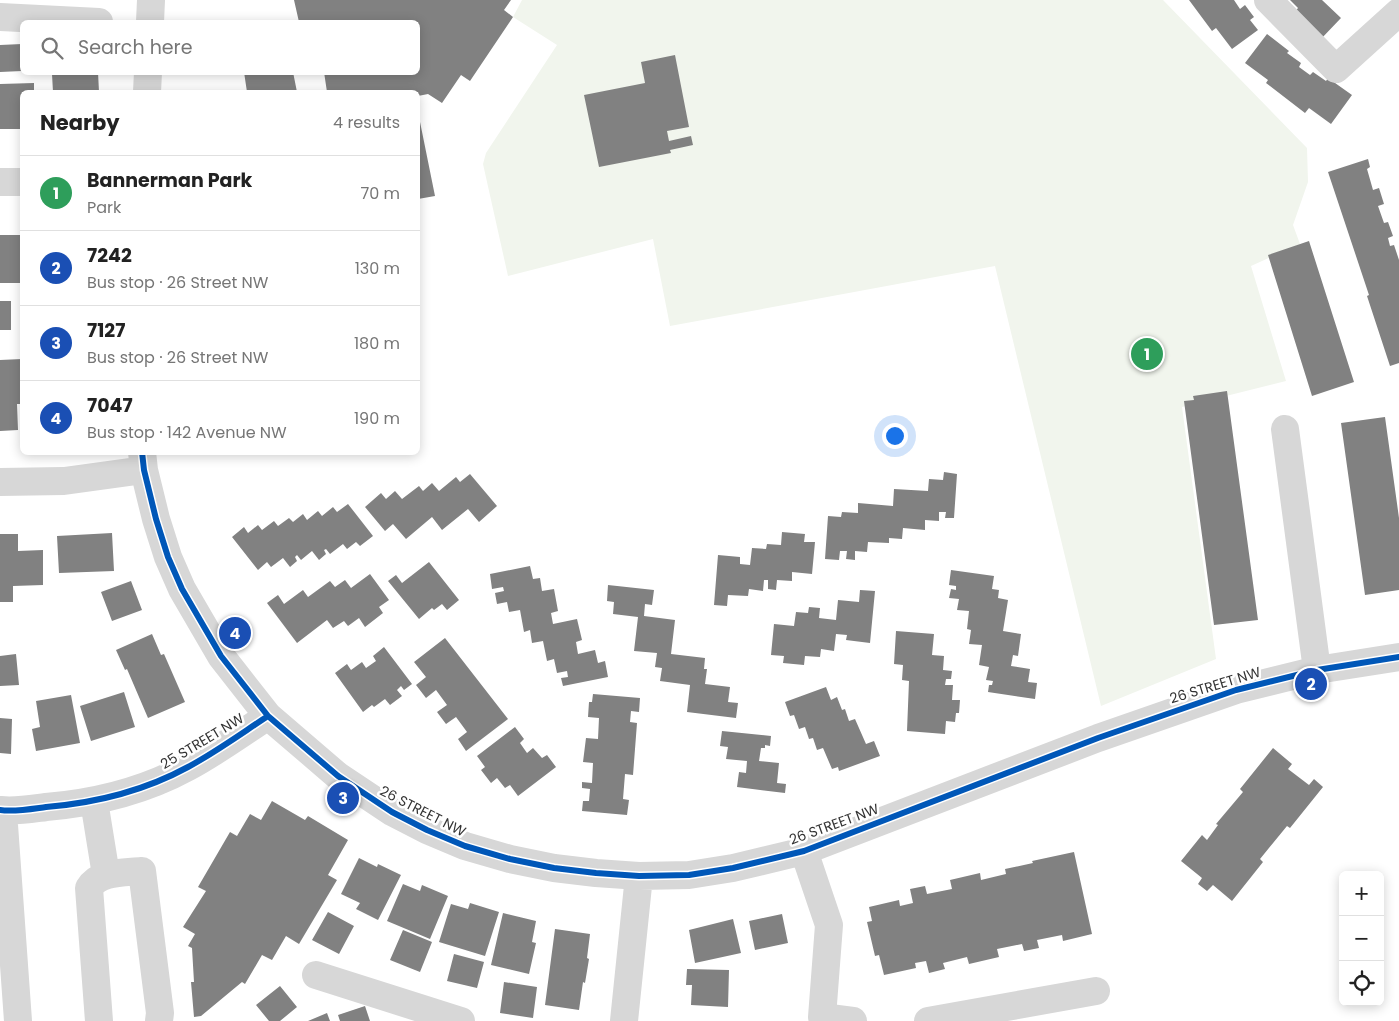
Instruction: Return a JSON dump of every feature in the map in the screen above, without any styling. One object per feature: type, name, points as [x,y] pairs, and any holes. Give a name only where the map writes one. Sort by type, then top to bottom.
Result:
[{"type":"street","points":[[150,20],[151,0]]},
{"type":"street","points":[[1268,0],[1336,69],[1399,12]]},
{"type":"street","points":[[0,18],[50,20]]},
{"type":"street","points":[[147,90],[148,75]]},
{"type":"street","points":[[0,182],[20,182]]},
{"type":"street","points":[[1285,430],[1317,670]]},
{"type":"street","points":[[0,482],[64,481],[143,461]]},
{"type":"street","name":"26 STREET NW","points":[[143,461],[162,538],[182,589],[221,656],[268,716],[323,763],[364,794],[392,812],[465,846],[545,866],[596,873],[639,876],[688,875],[733,868],[804,851],[1173,711],[1236,690],[1317,670],[1399,657]]},
{"type":"street","name":"25 STREET NW","points":[[2,811],[94,801],[155,783],[188,767],[268,716]]},
{"type":"street","points":[[94,801],[106,875]]},
{"type":"street","points":[[2,811],[18,1021]]},
{"type":"street","points":[[804,851],[828,925],[822,1017],[853,1021]]},
{"type":"street","points":[[99,1021],[89,888],[93,882],[106,875],[142,870],[160,1013],[159,1021]]},
{"type":"street","points":[[624,1021],[639,876]]},
{"type":"street","points":[[316,974],[461,1021]]},
{"type":"street","points":[[928,1021],[1096,991]]},
{"type":"shaded area","points":[[522,0],[1163,0],[1307,148],[1308,182],[1293,225],[1300,244],[1251,266],[1286,381],[1182,407],[1216,659],[1101,706],[995,266],[670,326],[653,239],[508,276],[483,164],[486,153],[557,45],[513,17]]},
{"type":"building","points":[[294,0],[511,0],[504,10],[513,17],[470,81],[461,75],[442,103],[428,94],[420,96],[420,90],[327,90],[324,75],[420,75],[420,20],[299,20]]},
{"type":"building","points":[[1189,0],[1234,0],[1240,9],[1245,5],[1254,17],[1250,20],[1258,30],[1232,49],[1216,28],[1212,31]]},
{"type":"building","points":[[1290,0],[1322,0],[1341,18],[1320,40],[1294,13],[1298,8]]},
{"type":"building","points":[[1267,34],[1289,51],[1287,53],[1301,63],[1299,67],[1310,75],[1313,72],[1326,81],[1328,78],[1352,95],[1331,124],[1309,108],[1305,113],[1266,83],[1268,80],[1245,63]]},
{"type":"building","points":[[20,44],[20,71],[0,72],[0,45]]},
{"type":"building","points":[[675,55],[689,127],[667,131],[669,141],[691,136],[693,145],[670,150],[671,153],[599,167],[584,95],[645,83],[641,62]]},
{"type":"building","points":[[52,75],[98,75],[99,90],[53,90]]},
{"type":"building","points":[[244,75],[294,75],[297,90],[247,90]]},
{"type":"building","points":[[34,83],[34,90],[20,90],[20,129],[0,129],[0,84]]},
{"type":"building","points":[[420,122],[435,196],[420,199]]},
{"type":"building","points":[[1368,159],[1370,167],[1367,169],[1373,190],[1379,188],[1384,204],[1378,206],[1384,223],[1388,222],[1393,236],[1388,238],[1390,246],[1394,245],[1399,260],[1399,363],[1390,366],[1367,296],[1369,295],[1328,172]]},
{"type":"building","points":[[0,235],[20,235],[20,283],[0,283]]},
{"type":"building","points":[[1309,241],[1354,382],[1312,396],[1268,255]]},
{"type":"building","points":[[0,301],[11,301],[11,330],[0,330]]},
{"type":"building","points":[[20,359],[20,404],[17,404],[18,430],[0,431],[0,360]]},
{"type":"building","points":[[1227,391],[1258,620],[1214,625],[1184,401],[1194,400],[1193,396]]},
{"type":"building","points":[[1385,417],[1399,518],[1399,590],[1365,595],[1341,423]]},
{"type":"building","points":[[944,472],[957,474],[954,518],[945,518],[946,512],[939,512],[939,521],[925,520],[925,530],[903,528],[902,539],[889,538],[889,543],[868,542],[867,552],[855,551],[855,560],[846,559],[847,551],[840,551],[839,560],[825,559],[828,516],[841,517],[842,512],[858,513],[858,503],[893,506],[894,489],[928,491],[929,479],[943,480]]},
{"type":"building","points":[[470,474],[497,506],[479,522],[468,509],[442,530],[432,517],[406,539],[393,524],[385,531],[365,507],[381,493],[386,499],[395,491],[402,499],[419,486],[423,491],[432,483],[439,491],[456,477],[460,482]]},
{"type":"building","points":[[348,504],[373,536],[360,546],[356,542],[347,549],[343,544],[330,554],[326,549],[324,550],[326,554],[319,560],[312,551],[301,560],[297,555],[295,557],[297,561],[290,567],[283,558],[271,567],[267,562],[258,570],[232,537],[244,527],[248,533],[258,525],[262,530],[274,521],[278,526],[289,518],[293,522],[303,514],[307,520],[318,511],[322,516],[333,507],[337,512]]},
{"type":"building","points":[[782,532],[805,534],[804,542],[815,542],[812,574],[792,572],[792,581],[777,580],[776,590],[768,589],[768,580],[764,580],[763,591],[749,589],[748,596],[728,595],[727,606],[714,605],[718,555],[740,557],[740,564],[750,565],[752,548],[766,549],[767,544],[781,545]]},
{"type":"building","points":[[112,533],[114,571],[59,573],[57,536]]},
{"type":"building","points":[[0,534],[18,534],[18,551],[43,550],[43,585],[13,586],[13,602],[0,602]]},
{"type":"building","points":[[429,562],[459,600],[447,610],[442,604],[434,610],[432,608],[419,619],[388,581],[396,575],[402,583]]},
{"type":"building","points":[[530,566],[533,579],[540,578],[542,591],[554,589],[558,611],[551,613],[553,624],[577,619],[582,640],[576,642],[578,654],[595,650],[598,663],[605,661],[608,677],[563,686],[561,678],[568,677],[567,671],[557,673],[554,659],[547,661],[543,641],[532,643],[530,630],[524,632],[520,610],[509,612],[507,602],[497,604],[495,593],[504,591],[503,587],[492,589],[490,574]]},
{"type":"building","points":[[951,570],[994,576],[992,589],[999,590],[998,598],[1008,600],[1003,631],[1021,634],[1018,656],[1013,655],[1011,666],[1030,669],[1028,682],[1037,683],[1035,699],[988,692],[989,685],[992,685],[993,681],[986,680],[989,667],[979,665],[982,645],[969,644],[971,630],[967,629],[969,611],[957,610],[959,599],[949,598],[951,589],[956,590],[956,586],[949,585]]},
{"type":"building","points":[[370,574],[389,600],[379,607],[383,613],[365,627],[359,618],[348,626],[344,621],[333,628],[327,620],[297,643],[267,603],[278,595],[284,604],[303,590],[308,597],[330,581],[335,587],[345,580],[351,588]]},
{"type":"building","points":[[131,581],[142,610],[112,621],[101,592]]},
{"type":"building","points":[[608,585],[654,590],[652,605],[645,604],[644,616],[675,620],[671,654],[705,658],[704,669],[707,669],[705,684],[730,687],[728,702],[738,703],[736,718],[687,712],[690,685],[660,681],[662,668],[655,667],[657,653],[634,651],[638,617],[613,614],[614,602],[607,601]]},
{"type":"building","points":[[860,590],[875,591],[870,643],[846,640],[847,635],[836,634],[834,651],[821,649],[820,657],[805,656],[804,665],[783,663],[784,656],[771,655],[774,624],[794,626],[796,612],[808,613],[809,607],[820,608],[819,618],[836,620],[838,600],[859,602]]},
{"type":"building","points":[[896,631],[934,634],[932,655],[944,656],[943,670],[952,671],[951,679],[946,679],[945,685],[953,685],[952,700],[960,700],[959,713],[956,713],[955,722],[946,721],[945,734],[907,731],[909,681],[902,680],[903,665],[894,664]]},
{"type":"building","points":[[152,634],[161,655],[164,654],[185,702],[148,718],[127,669],[125,670],[116,650]]},
{"type":"building","points":[[445,638],[508,719],[466,751],[458,739],[467,732],[456,717],[446,724],[437,712],[447,705],[436,690],[426,698],[416,685],[426,677],[414,662]]},
{"type":"building","points":[[384,647],[412,684],[404,690],[401,686],[397,690],[402,696],[390,705],[385,699],[363,712],[335,673],[347,664],[351,670],[362,662],[366,668],[376,661],[373,656]]},
{"type":"building","points":[[16,654],[19,685],[0,686],[0,656]]},
{"type":"building","points":[[826,687],[831,700],[837,697],[842,710],[845,709],[849,721],[855,719],[866,744],[874,741],[880,756],[839,771],[838,767],[832,769],[823,748],[817,750],[813,738],[809,739],[805,727],[799,729],[794,715],[790,716],[785,702]]},
{"type":"building","points":[[124,692],[135,727],[91,741],[80,706]]},
{"type":"building","points":[[593,694],[640,698],[639,712],[631,711],[630,722],[637,723],[633,775],[625,774],[623,799],[629,800],[627,815],[582,811],[583,801],[589,801],[590,789],[582,788],[582,782],[592,783],[593,763],[583,762],[586,738],[598,739],[599,718],[588,717],[589,702],[592,702]]},
{"type":"building","points":[[71,695],[80,743],[36,751],[32,729],[40,727],[36,701]]},
{"type":"building","points":[[0,718],[12,719],[11,754],[0,753]]},
{"type":"building","points":[[515,727],[524,739],[520,743],[527,753],[533,748],[542,758],[547,755],[556,767],[518,796],[510,785],[505,788],[497,778],[491,783],[481,770],[485,767],[477,756]]},
{"type":"building","points":[[722,731],[771,736],[770,746],[765,745],[765,748],[761,748],[759,761],[779,763],[777,783],[786,784],[785,793],[737,787],[739,772],[746,773],[747,761],[726,759],[728,747],[720,746]]},
{"type":"building","points":[[1273,748],[1292,764],[1288,769],[1309,785],[1314,779],[1323,787],[1290,828],[1287,826],[1260,859],[1263,862],[1232,901],[1213,885],[1207,891],[1198,884],[1202,878],[1181,861],[1202,835],[1207,840],[1218,825],[1216,824],[1243,792],[1240,789]]},
{"type":"building","points":[[272,801],[305,820],[308,816],[348,840],[328,875],[337,880],[299,944],[286,936],[272,960],[262,955],[245,984],[242,982],[201,1016],[194,1017],[191,982],[194,982],[192,948],[188,946],[195,934],[183,927],[206,891],[198,887],[230,832],[237,836],[250,814],[261,820]]},
{"type":"building","points":[[1074,852],[1092,934],[1063,941],[1062,935],[1037,940],[1039,948],[1024,951],[1022,944],[997,949],[999,957],[969,964],[967,957],[943,963],[945,969],[929,973],[926,961],[915,963],[916,968],[884,975],[879,955],[875,956],[867,922],[872,921],[869,907],[899,900],[900,906],[913,903],[910,889],[925,886],[927,894],[952,889],[950,880],[980,873],[981,880],[1006,874],[1005,869]]},
{"type":"building","points":[[359,858],[377,867],[378,864],[401,875],[378,920],[356,909],[360,903],[341,894]]},
{"type":"building","points":[[403,884],[420,891],[422,885],[448,896],[430,939],[387,921]]},
{"type":"building","points":[[470,903],[499,912],[485,956],[439,942],[451,904],[468,909]]},
{"type":"building","points":[[328,912],[354,926],[339,954],[312,940]]},
{"type":"building","points":[[503,913],[536,921],[532,942],[536,943],[529,974],[491,965]]},
{"type":"building","points":[[782,914],[788,943],[755,950],[749,921]]},
{"type":"building","points":[[733,919],[741,953],[695,963],[689,930]]},
{"type":"building","points":[[555,929],[590,934],[587,958],[589,959],[579,1010],[545,1005]]},
{"type":"building","points":[[403,930],[432,942],[420,972],[390,960]]},
{"type":"building","points":[[454,954],[484,962],[477,988],[447,981]]},
{"type":"building","points":[[687,969],[729,970],[728,1007],[691,1005],[692,985],[686,985]]},
{"type":"building","points":[[504,982],[537,987],[533,1018],[500,1013]]},
{"type":"building","points":[[280,986],[297,1007],[280,1021],[269,1021],[256,1005]]},
{"type":"building","points":[[365,1006],[370,1021],[340,1021],[338,1015]]},
{"type":"building","points":[[327,1013],[330,1021],[308,1021]]},
{"type":"cycle path","points":[[142,455],[144,470],[156,519],[168,557],[182,589],[221,656],[268,716],[338,776],[392,812],[427,830],[465,846],[510,859],[554,868],[639,876],[689,875],[733,868],[804,851],[1098,738],[1236,690],[1317,670],[1399,657]]},
{"type":"cycle path","points":[[0,810],[23,810],[83,802],[137,789],[188,767],[268,716]]},
{"type":"place","name":"Bannerman Park","points":[[1147,354]]},
{"type":"place","name":"7047","points":[[235,633]]},
{"type":"place","name":"7242","points":[[1311,684]]},
{"type":"place","name":"7127","points":[[343,798]]}]
